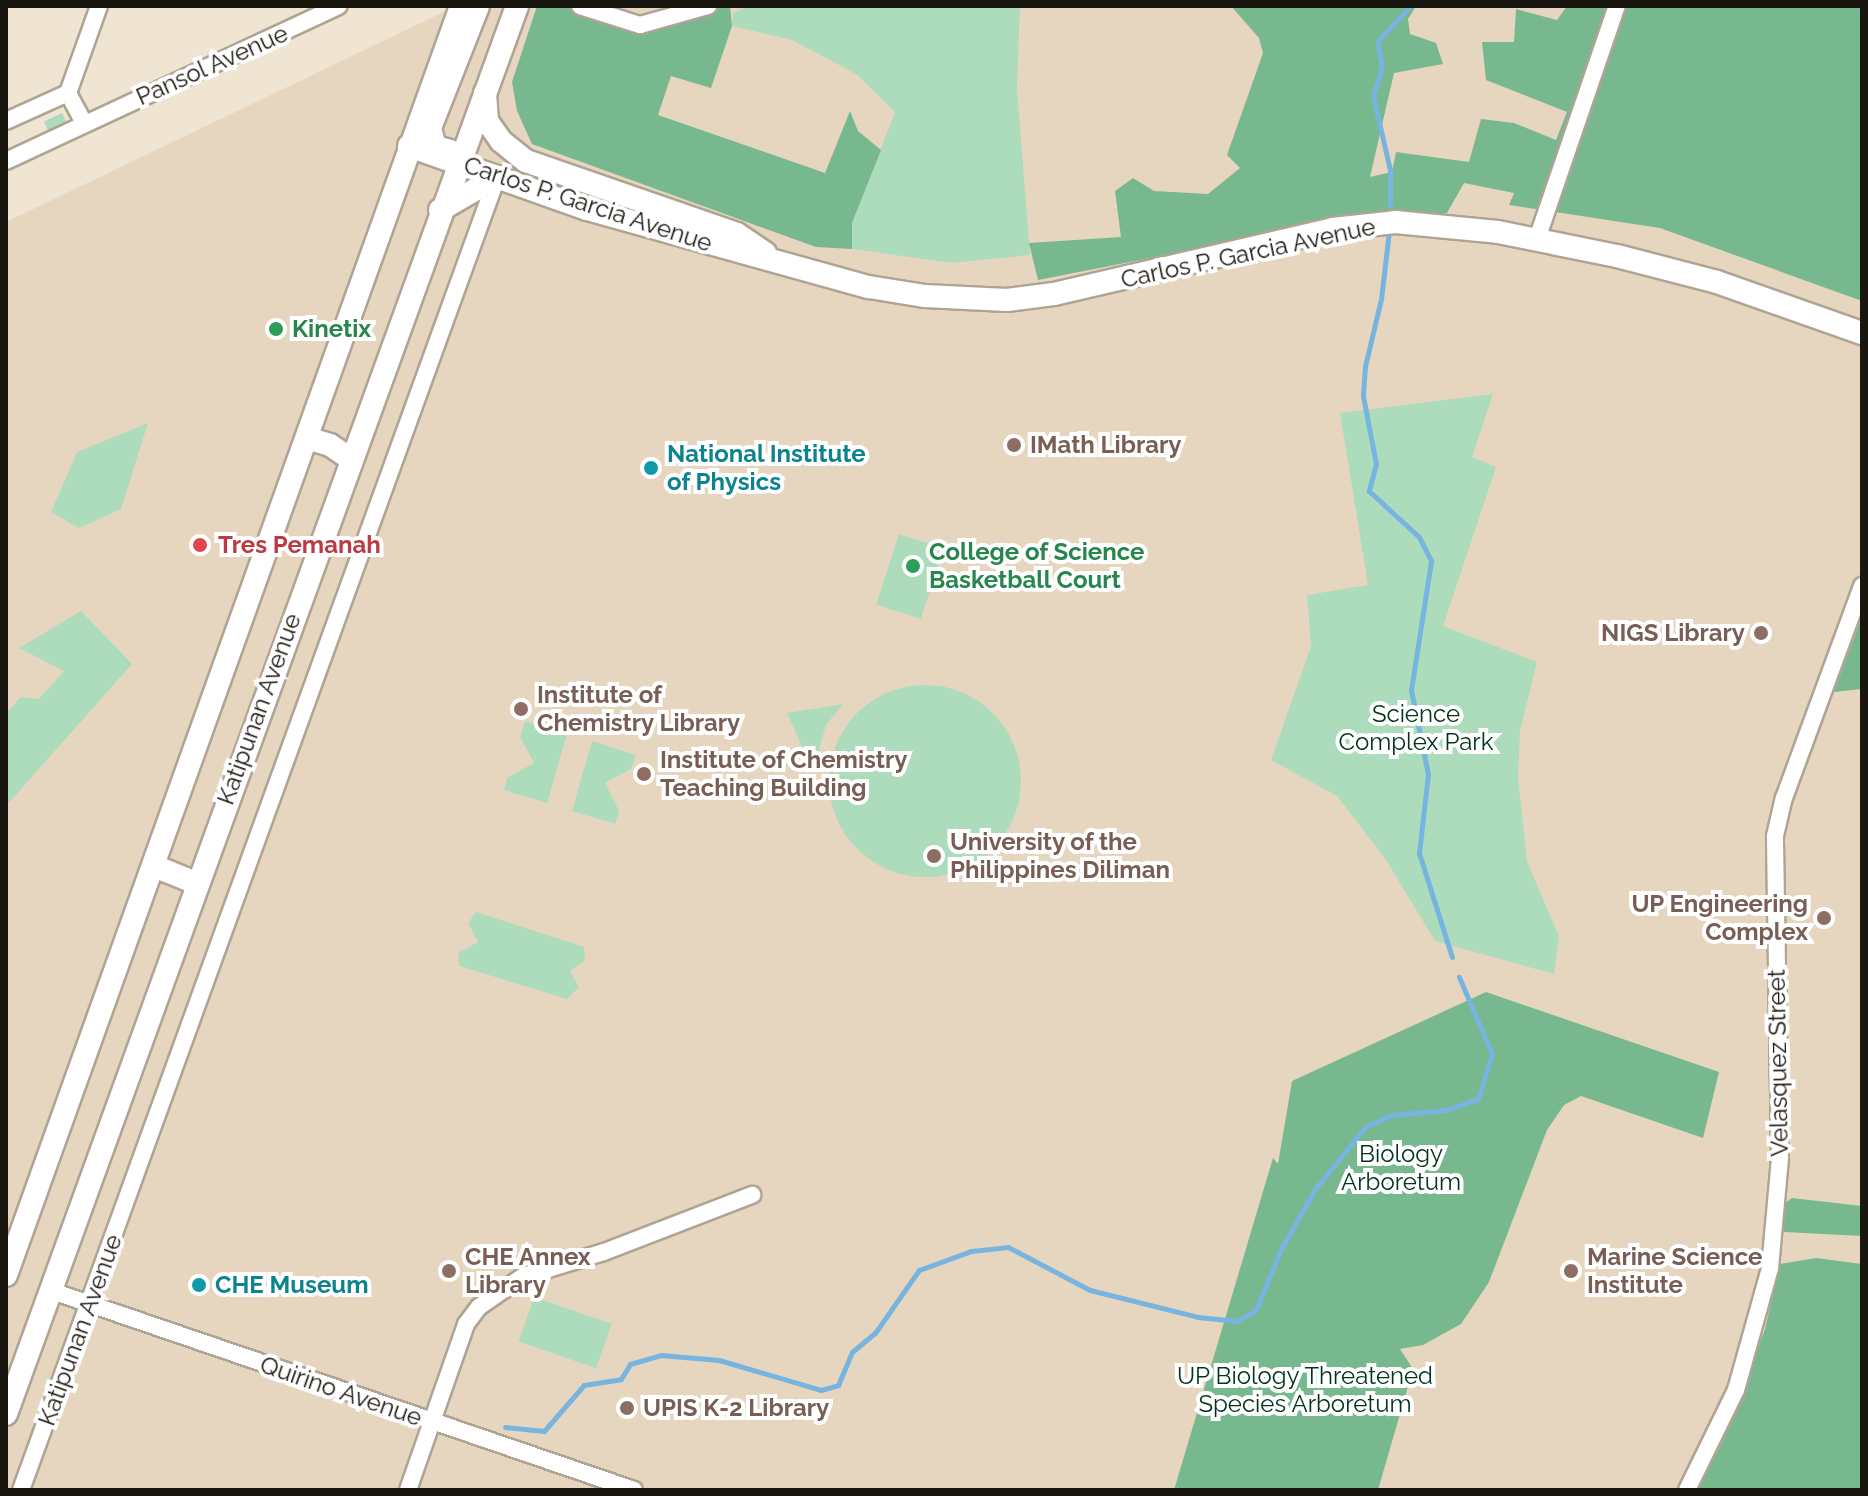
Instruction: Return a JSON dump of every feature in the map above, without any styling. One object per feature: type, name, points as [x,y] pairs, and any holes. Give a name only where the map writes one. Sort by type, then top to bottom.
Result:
[{"type":"main road","name":"Katipunan Avenue","points":[[6,1275],[461,6]]},
{"type":"main road","points":[[460,156],[435,147],[430,128],[478,6]]},
{"type":"main road","name":"Katipunan Avenue","points":[[6,1414],[349,458],[517,6]]},
{"type":"main road","name":"Carlos P. Garcia Avenue","points":[[485,89],[487,121],[501,141],[526,161],[737,234],[769,256]]},
{"type":"main road","name":"Carlos P. Garcia Avenue","points":[[409,146],[460,156],[497,177],[587,209],[769,256],[869,287],[925,296],[1007,300],[1091,287],[1362,224],[1454,225],[1537,239],[1717,282],[1862,333]]},
{"type":"main road","points":[[440,210],[497,177]]},
{"type":"main road","points":[[307,438],[330,445],[349,458]]},
{"type":"main road","points":[[155,861],[198,878]]},
{"type":"street","points":[[6,121],[68,93],[99,6]]},
{"type":"street","name":"Pansol Avenue","points":[[6,161],[339,6]]},
{"type":"street","points":[[580,6],[640,25],[708,6]]},
{"type":"street","points":[[1537,239],[1617,6]]},
{"type":"street","points":[[68,93],[84,123]]},
{"type":"street","name":"Katipunan Avenue","points":[[21,1490],[497,177]]},
{"type":"street","name":"Velasquez Street","points":[[1687,1490],[1736,1390],[1770,1268],[1780,1158],[1775,836],[1789,783],[1862,586]]},
{"type":"street","points":[[408,1490],[466,1324],[501,1291],[522,1277],[640,1239],[752,1195]]},
{"type":"street","name":"Quirino Avenue","points":[[49,1290],[634,1490]]},
{"type":"shaded area","name":"University of the Philippines Diliman","points":[[456,6],[1862,6],[1862,1490],[6,1490],[6,222]]},
{"type":"green space","points":[[537,6],[583,6],[583,14],[644,35],[674,14],[730,6],[732,26],[711,88],[671,76],[658,115],[825,173],[850,111],[858,131],[881,150],[852,223],[852,249],[816,247],[532,144],[517,111],[512,82]]},
{"type":"green space","points":[[749,6],[1020,6],[1017,88],[1030,255],[952,263],[852,249],[852,223],[895,112],[856,74],[792,40],[732,26],[733,13]]},
{"type":"green space","points":[[1231,6],[1416,6],[1408,19],[1410,34],[1436,43],[1443,64],[1394,73],[1370,177],[1392,172],[1396,152],[1469,162],[1481,119],[1514,123],[1556,140],[1567,112],[1486,80],[1482,42],[1514,42],[1516,9],[1557,20],[1567,6],[1862,6],[1862,301],[1660,228],[1509,205],[1514,193],[1464,183],[1447,213],[1337,215],[1268,235],[1038,280],[1029,243],[1121,237],[1115,191],[1133,178],[1154,191],[1208,194],[1240,168],[1227,155],[1263,53],[1259,38]]},
{"type":"green space","points":[[62,113],[68,126],[50,134],[44,121]]},
{"type":"green space","name":"Science Complex Park","points":[[1493,394],[1472,457],[1496,467],[1443,626],[1537,662],[1520,731],[1518,778],[1527,861],[1559,937],[1554,974],[1435,941],[1386,860],[1337,796],[1271,760],[1311,646],[1307,595],[1368,585],[1340,413]]},
{"type":"green space","points":[[148,423],[121,509],[79,528],[51,512],[77,452]]},
{"type":"green space","name":"College of Science Basketball Court","points":[[899,534],[944,549],[921,619],[876,604]]},
{"type":"green space","points":[[81,611],[132,664],[6,806],[6,713],[21,697],[39,699],[64,671],[19,648]]},
{"type":"green space","points":[[1862,617],[1862,689],[1834,692]]},
{"type":"green space","points":[[925,685],[962,692],[993,713],[1014,744],[1021,781],[1014,818],[993,849],[962,870],[925,877],[888,870],[857,849],[836,818],[829,781],[836,744],[857,713],[888,692]]},
{"type":"green space","points":[[843,704],[826,725],[813,771],[787,713]]},
{"type":"green space","points":[[525,721],[567,734],[547,803],[504,790],[507,778],[534,763],[520,737]]},
{"type":"green space","points":[[592,741],[636,755],[631,769],[605,783],[619,811],[615,824],[572,811]]},
{"type":"green space","points":[[476,912],[584,947],[585,961],[570,971],[579,987],[567,999],[459,966],[458,953],[478,942],[468,923]]},
{"type":"green space","name":"Biology Arboretum","points":[[1486,992],[1719,1072],[1703,1138],[1581,1096],[1564,1105],[1547,1130],[1489,1282],[1461,1324],[1423,1345],[1400,1349],[1413,1369],[1378,1490],[1174,1490],[1273,1158],[1278,1164],[1292,1081]]},
{"type":"green space","points":[[1792,1198],[1862,1206],[1862,1236],[1784,1232],[1782,1205]]},
{"type":"green space","points":[[1816,1258],[1862,1264],[1862,1490],[1697,1490],[1724,1439],[1765,1329],[1780,1264]]},
{"type":"green space","points":[[534,1297],[612,1324],[596,1368],[519,1341]]},
{"type":"waterway","points":[[1390,205],[1390,170],[1373,96],[1382,67],[1377,42],[1410,6]]},
{"type":"waterway","points":[[1389,231],[1381,299],[1365,366],[1363,396],[1376,464],[1369,491],[1419,537],[1431,561],[1411,690],[1428,774],[1419,853],[1452,957]]},
{"type":"waterway","points":[[505,1427],[544,1431],[584,1385],[621,1379],[630,1364],[661,1355],[719,1360],[821,1390],[838,1385],[852,1352],[875,1333],[919,1270],[971,1251],[1008,1247],[1090,1290],[1198,1317],[1237,1321],[1256,1310],[1281,1249],[1315,1189],[1366,1126],[1392,1115],[1446,1110],[1478,1099],[1492,1054],[1459,977]]},
{"type":"place","name":"Kinetix","points":[[276,329]]},
{"type":"place","name":"IMath Library","points":[[1014,445]]},
{"type":"place","name":"National Institute of Physics","points":[[651,468]]},
{"type":"place","name":"Tres Pemanah","points":[[200,545]]},
{"type":"place","name":"College of Science Basketball Court","points":[[913,566]]},
{"type":"place","name":"NIGS Library","points":[[1761,633]]},
{"type":"place","name":"Institute of Chemistry Library","points":[[521,709]]},
{"type":"place","name":"Institute of Chemistry Teaching Building","points":[[644,774]]},
{"type":"place","name":"University of the Philippines Diliman","points":[[934,856]]},
{"type":"place","name":"UP Engineering Complex","points":[[1824,918]]},
{"type":"place","name":"CHE Annex Library","points":[[449,1271]]},
{"type":"place","name":"Marine Science Institute","points":[[1571,1271]]},
{"type":"place","name":"CHE Museum","points":[[199,1285]]},
{"type":"place","name":"UPIS K-2 Library","points":[[627,1408]]},
{"type":"park label","name":"UP Biology Threatened Species Arboretum","points":[[1305,1390]]}]
